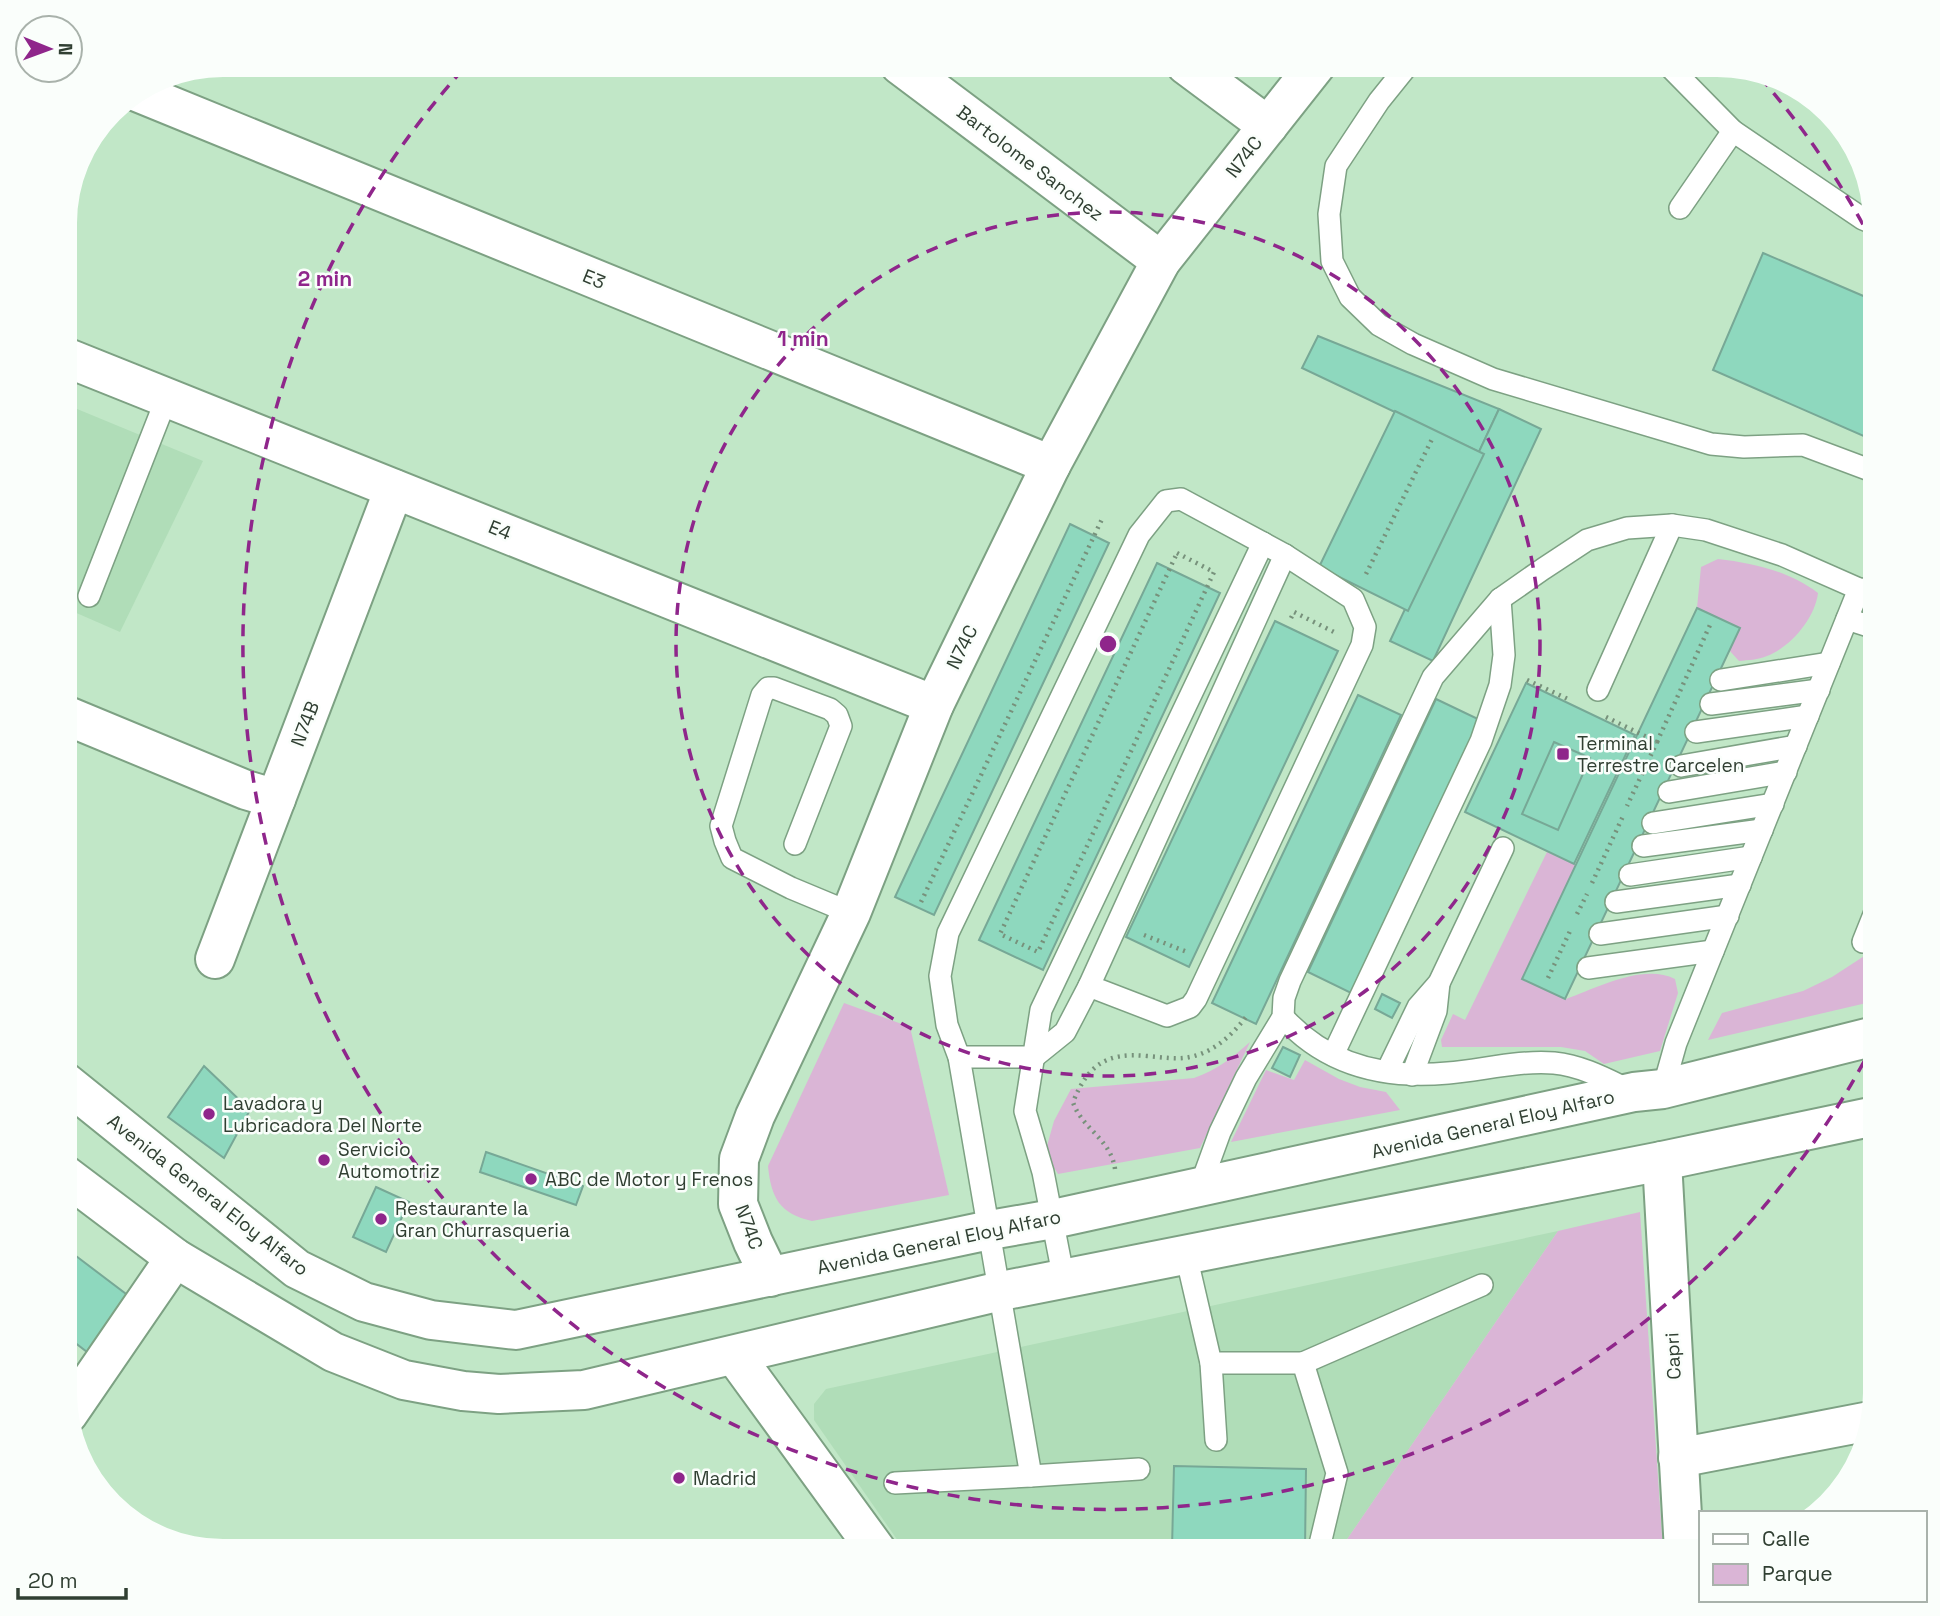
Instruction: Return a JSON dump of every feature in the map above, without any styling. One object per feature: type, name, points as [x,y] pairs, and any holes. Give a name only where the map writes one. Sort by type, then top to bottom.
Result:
[{"type":"street","name":"Bartolome Sanchez","points":[[916,77],[1161,261]]},
{"type":"street","points":[[1202,77],[1268,126]]},
{"type":"street","name":"N74C","points":[[770,1277],[738,1204],[739,1159],[755,1116],[851,913],[934,705],[1051,465],[1161,261],[1307,77]]},
{"type":"street","name":"E3","points":[[150,97],[1051,465]]},
{"type":"street","name":"E4","points":[[77,362],[934,705]]},
{"type":"street","name":"N74B","points":[[215,959],[394,489]]},
{"type":"street","points":[[77,720],[246,790],[276,799]]},
{"type":"street","name":"Avenida General Eloy Alfaro","points":[[77,1092],[297,1269],[364,1302],[419,1317],[516,1330],[1053,1219],[1648,1091],[1863,1040]]},
{"type":"street","points":[[77,1184],[175,1258],[333,1352],[404,1380],[463,1391],[499,1394],[584,1391],[1001,1291],[1662,1161],[1863,1119]]},
{"type":"street","name":"Capri","points":[[1662,1161],[1683,1539]]},
{"type":"street","points":[[77,1401],[175,1258]]},
{"type":"street","points":[[735,1356],[868,1539]]},
{"type":"street","points":[[1678,1458],[1859,1423]]},
{"type":"lane","points":[[1398,77],[1336,166],[1329,214],[1332,261],[1350,297],[1380,325],[1413,344],[1493,379],[1711,444],[1744,447],[1803,445],[1863,467]]},
{"type":"lane","points":[[1680,77],[1733,131],[1863,219]]},
{"type":"lane","points":[[1680,208],[1733,131]]},
{"type":"lane","points":[[89,596],[167,397]]},
{"type":"lane","points":[[1031,1476],[959,1057],[947,1025],[940,976],[948,933],[1139,535],[1166,501],[1181,499],[1285,555],[1353,599],[1365,627],[1362,645],[1190,1007],[1167,1016],[1089,986]]},
{"type":"lane","points":[[1598,690],[1672,525]]},
{"type":"lane","points":[[1200,1187],[1220,1132],[1246,1078],[1283,1017],[1283,998],[1290,981],[1433,677],[1500,599],[1587,540],[1628,528],[1672,525],[1706,530],[1782,555],[1863,587]]},
{"type":"lane","points":[[1063,1280],[1043,1172],[1025,1111],[1041,1010],[1263,543]]},
{"type":"lane","points":[[959,1057],[1034,1057],[1065,1032],[1089,986],[1285,555]]},
{"type":"lane","points":[[1283,1017],[1311,1044],[1365,1069],[1412,1075],[1552,1063],[1583,1068],[1648,1091],[1676,1043],[1847,619],[1863,595]]},
{"type":"lane","points":[[1333,1055],[1481,741],[1500,685],[1504,655],[1500,599]]},
{"type":"lane","points":[[1847,619],[1863,624]]},
{"type":"lane","points":[[1721,680],[1829,663]]},
{"type":"lane","points":[[795,844],[841,726],[837,715],[830,709],[768,688],[762,695],[721,826],[725,841],[732,858],[791,888],[851,913]]},
{"type":"lane","points":[[1711,704],[1819,690]]},
{"type":"lane","points":[[1696,732],[1808,716]]},
{"type":"lane","points":[[1681,766],[1796,746]]},
{"type":"lane","points":[[1669,792],[1786,772]]},
{"type":"lane","points":[[1653,823],[1773,804]]},
{"type":"lane","points":[[1643,846],[1762,830]]},
{"type":"lane","points":[[1387,1071],[1418,1007],[1439,983],[1503,848]]},
{"type":"lane","points":[[1630,875],[1751,857]]},
{"type":"lane","points":[[1616,902],[1740,885]]},
{"type":"lane","points":[[1600,934],[1728,916]]},
{"type":"lane","points":[[1588,968],[1713,951]]},
{"type":"lane","points":[[1412,1075],[1436,1011],[1439,983]]},
{"type":"lane","points":[[1186,1255],[1211,1363],[1216,1440]]},
{"type":"lane","points":[[1211,1363],[1303,1363],[1482,1285]]},
{"type":"lane","points":[[1303,1363],[1337,1473],[1321,1539]]},
{"type":"lane","points":[[895,1483],[1139,1469]]},
{"type":"path","points":[[1361,585],[1432,439]]},
{"type":"path","points":[[921,902],[1102,517]]},
{"type":"path","points":[[1177,553],[1214,572],[1038,952],[1000,934],[1177,553]]},
{"type":"path","points":[[1289,624],[1294,612],[1337,634],[1343,622]]},
{"type":"path","points":[[1577,916],[1710,625]]},
{"type":"path","points":[[1521,677],[1570,700]]},
{"type":"path","points":[[1595,712],[1657,742]]},
{"type":"path","points":[[1548,978],[1571,928]]},
{"type":"path","points":[[1139,933],[1187,953],[1193,941]]},
{"type":"path","points":[[1120,1204],[1115,1163],[1110,1150],[1077,1116],[1073,1102],[1081,1083],[1097,1064],[1108,1060],[1146,1056],[1181,1059],[1206,1052],[1233,1032],[1251,1011]]},
{"type":"shaded area","points":[[77,409],[203,461],[120,632],[77,613]]},
{"type":"shaded area","points":[[1558,1231],[1347,1539],[897,1539],[814,1420],[814,1404],[826,1389]]},
{"type":"green space","points":[[1718,559],[1770,569],[1807,585],[1818,593],[1807,622],[1785,646],[1764,657],[1739,661],[1729,650],[1740,628],[1697,608],[1701,567]]},
{"type":"green space","points":[[1547,852],[1576,865],[1522,979],[1566,999],[1635,975],[1662,975],[1675,979],[1678,993],[1660,1051],[1604,1064],[1585,1051],[1561,1047],[1442,1047],[1441,1040],[1453,1014],[1465,1020]]},
{"type":"green space","points":[[1863,957],[1863,1004],[1708,1040],[1722,1013],[1803,991],[1832,977]]},
{"type":"green space","points":[[844,1003],[910,1027],[949,1195],[812,1221],[792,1214],[779,1203],[772,1187],[768,1166]]},
{"type":"green space","points":[[1250,1042],[1200,1148],[1058,1174],[1045,1153],[1054,1121],[1071,1089],[1194,1078],[1224,1063]]},
{"type":"green space","points":[[1305,1060],[1339,1079],[1360,1087],[1386,1092],[1400,1110],[1231,1142],[1266,1070],[1294,1080]]},
{"type":"green space","points":[[1640,1212],[1662,1539],[1347,1539],[1558,1231]]},
{"type":"building","points":[[1763,253],[1863,296],[1863,436],[1713,370]]},
{"type":"building","points":[[1318,336],[1499,409],[1479,452],[1302,368]]},
{"type":"building","points":[[1499,409],[1541,429],[1433,661],[1390,641]]},
{"type":"building","points":[[1395,411],[1484,454],[1408,611],[1319,567]]},
{"type":"building","points":[[1070,524],[1109,543],[934,915],[895,897]]},
{"type":"building","points":[[1157,563],[1220,593],[1043,970],[979,940]]},
{"type":"building","points":[[1697,608],[1740,628],[1565,999],[1522,979]]},
{"type":"building","points":[[1275,621],[1338,651],[1189,967],[1126,937]]},
{"type":"building","points":[[1526,683],[1635,735],[1574,864],[1465,812]]},
{"type":"building","points":[[1358,695],[1401,715],[1256,1024],[1212,1003]]},
{"type":"building","points":[[1436,699],[1480,720],[1351,993],[1308,972]]},
{"type":"building","points":[[1554,742],[1590,758],[1558,830],[1522,814]]},
{"type":"building","points":[[1382,994],[1400,1003],[1392,1018],[1375,1009]]},
{"type":"building","points":[[1283,1047],[1300,1055],[1290,1077],[1272,1068]]},
{"type":"building","name":"Lavadora y Lubricadora Del Norte","points":[[204,1066],[250,1110],[224,1158],[168,1117]]},
{"type":"building","name":"ABC de Motor y Frenos","points":[[486,1152],[583,1186],[576,1205],[480,1172]]},
{"type":"building","name":"Restaurante la Gran Churrasqueria","points":[[376,1187],[409,1202],[386,1252],[353,1237]]},
{"type":"building","points":[[77,1257],[134,1300],[91,1355],[77,1344]]},
{"type":"building","points":[[1174,1466],[1306,1469],[1305,1539],[1172,1539]]},
{"type":"place","name":"Terminal Terrestre Carcelen","points":[[1563,754]]},
{"type":"place","name":"Lavadora y Lubricadora Del Norte","points":[[209,1114]]},
{"type":"place","name":"Servicio Automotriz","points":[[324,1160]]},
{"type":"place","name":"ABC de Motor y Frenos","points":[[531,1179]]},
{"type":"place","name":"Restaurante la Gran Churrasqueria","points":[[381,1219]]},
{"type":"place","name":"Madrid","points":[[679,1478]]}]
